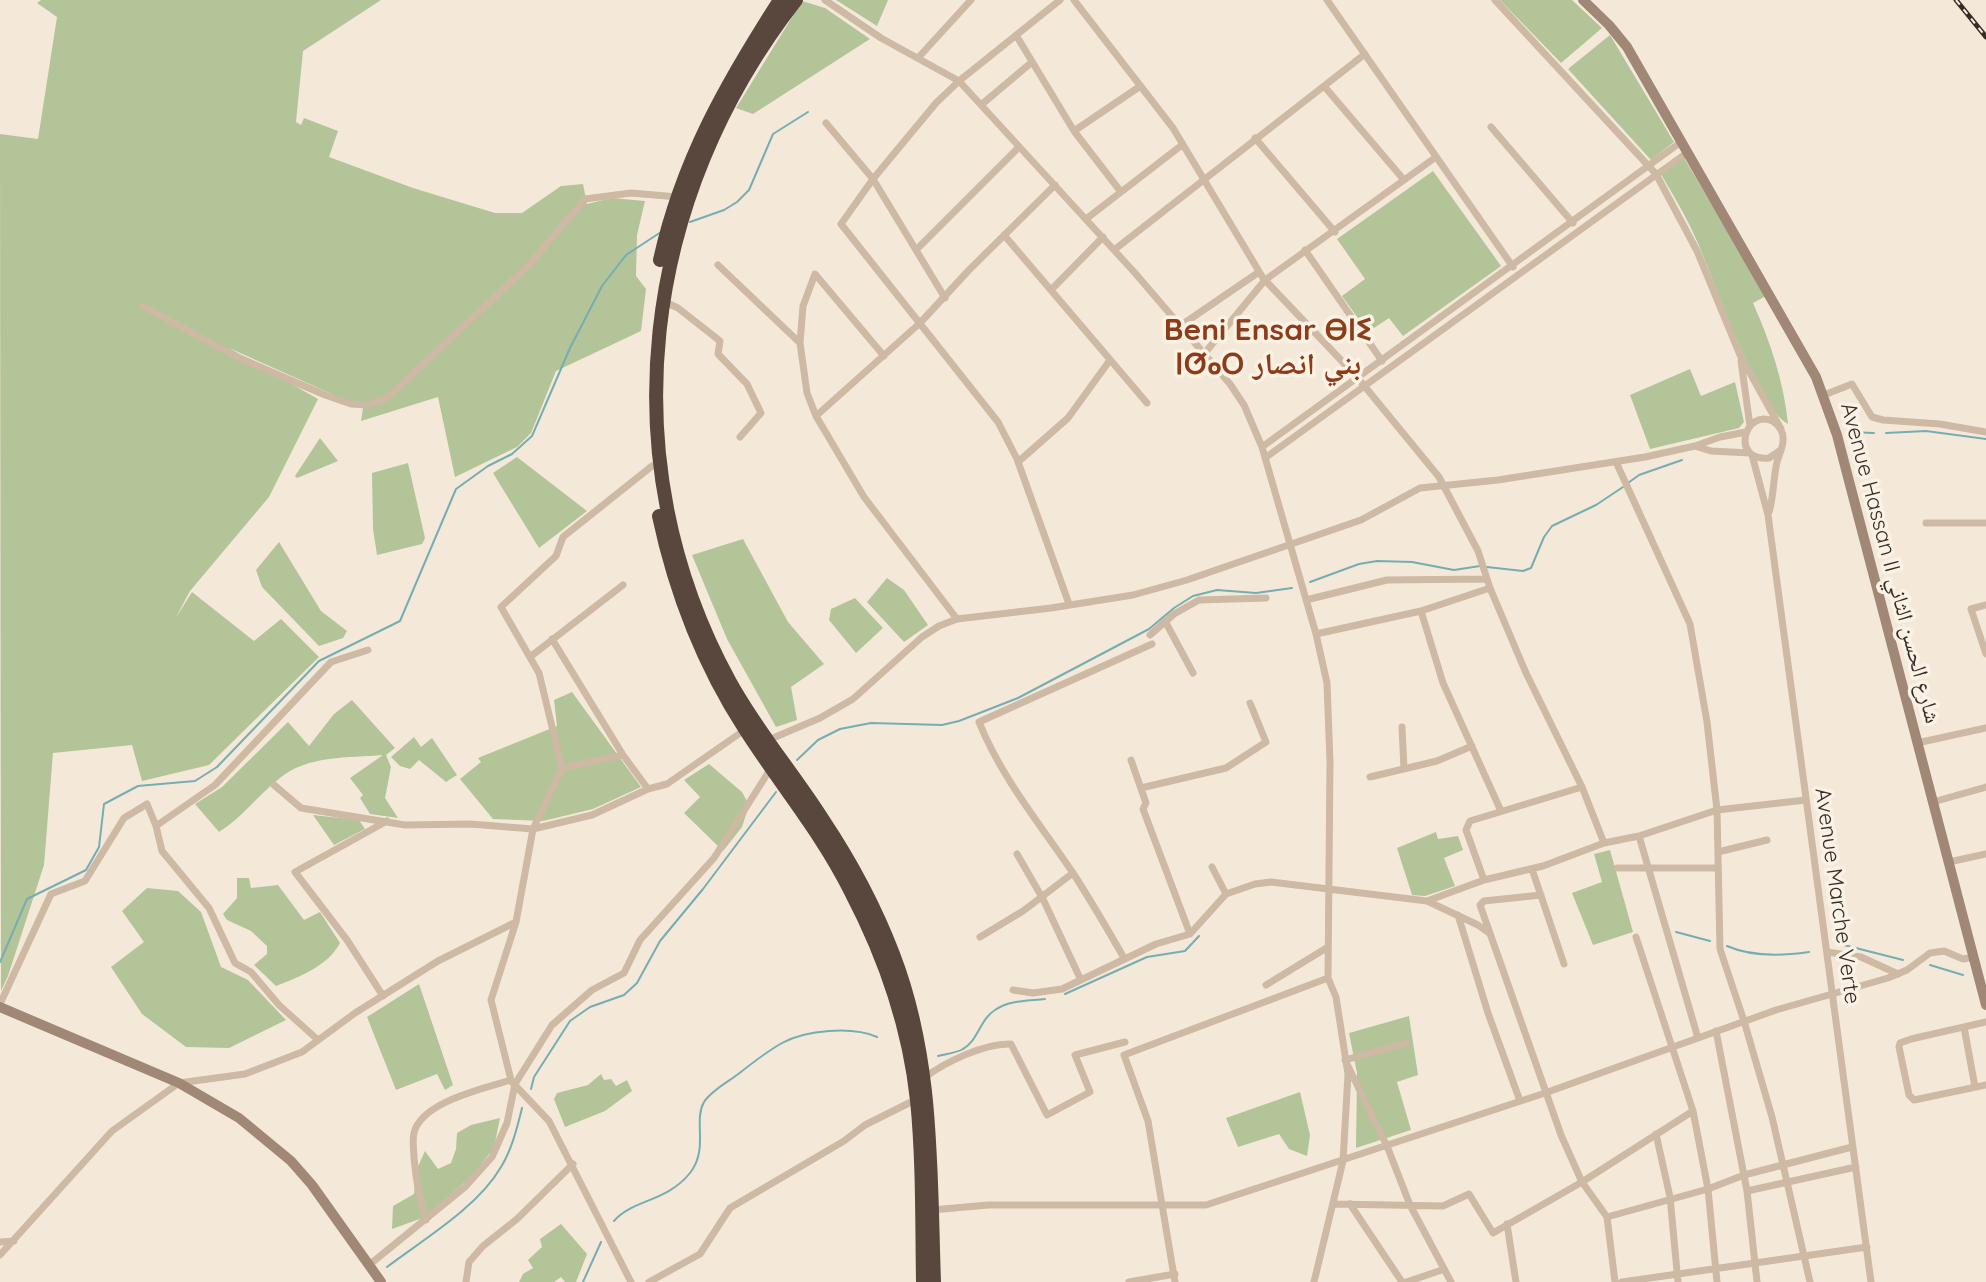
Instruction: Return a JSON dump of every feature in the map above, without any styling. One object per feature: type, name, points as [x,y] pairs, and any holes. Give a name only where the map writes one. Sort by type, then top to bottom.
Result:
[{"type":"highway","points":[[780,0],[717,102],[694,153],[655,289],[649,348],[648,408],[652,466],[663,536],[686,612],[707,660],[761,743],[829,829],[860,881],[876,928],[922,1097]]},
{"type":"highway","points":[[750,726],[704,628],[683,572],[669,515],[659,445],[658,340],[676,216],[739,86],[775,27],[796,0]]},
{"type":"highway","points":[[761,743],[771,768],[876,928],[908,1001],[924,1078],[922,1097],[927,1210],[934,1282]]},
{"type":"highway","points":[[923,1282],[927,1210]]},
{"type":"street","points":[[825,0],[881,38],[959,81],[1103,237],[1204,354],[1244,405],[1262,447],[1316,634],[1327,683],[1330,762],[1328,978],[1336,997],[1348,1074],[1343,1161],[1314,1282]]},
{"type":"street","points":[[918,58],[971,0]]},
{"type":"street","points":[[1060,0],[936,103],[873,179],[841,224],[998,422],[1018,462],[1069,604]]},
{"type":"street","points":[[1074,0],[1173,128],[1265,280],[1357,377],[1444,485],[1482,563],[1526,673],[1582,787],[1604,843]]},
{"type":"street","points":[[1327,0],[1518,274]]},
{"type":"street","points":[[1495,0],[1656,174],[1697,251],[1740,355],[1784,436],[1781,450],[1762,459],[1751,454],[1711,451],[1695,446]]},
{"type":"street","name":"Avenue Hassan II شارع الحسن الثاني","points":[[1583,0],[1627,47],[1824,395],[1974,957],[1982,970],[1986,1005]]},
{"type":"street","points":[[1016,35],[1054,90],[1074,131],[1121,192]]},
{"type":"street","points":[[1114,250],[1365,54]]},
{"type":"street","points":[[981,105],[1032,62]]},
{"type":"street","points":[[1324,86],[1404,180]]},
{"type":"street","points":[[1074,131],[1139,87]]},
{"type":"street","points":[[826,123],[873,179],[945,298]]},
{"type":"street","points":[[1491,127],[1573,223]]},
{"type":"street","points":[[1255,138],[1335,232]]},
{"type":"street","points":[[1262,447],[1681,142]]},
{"type":"street","points":[[1086,219],[1182,145]]},
{"type":"street","points":[[916,250],[1019,147]]},
{"type":"street","points":[[1265,458],[1688,152]]},
{"type":"street","points":[[1204,354],[1265,280],[1436,157]]},
{"type":"street","points":[[816,416],[920,323],[1055,185]]},
{"type":"street","points":[[143,306],[235,356],[325,395],[351,404],[367,405],[387,398],[517,276],[585,199],[631,193],[676,216]]},
{"type":"street","points":[[1004,235],[1147,403]]},
{"type":"street","points":[[1051,290],[1103,237]]},
{"type":"street","points":[[1305,250],[1382,361]]},
{"type":"street","points":[[718,265],[800,343]]},
{"type":"street","points":[[1180,326],[1259,272]]},
{"type":"street","points":[[884,356],[815,274],[803,306],[800,343],[807,393],[816,416],[864,497],[957,619]]},
{"type":"street","points":[[663,301],[678,308],[720,341],[718,354],[747,384],[761,413],[740,437]]},
{"type":"street","points":[[1740,355],[1748,429],[1745,443],[1751,454]]},
{"type":"street","points":[[1018,462],[1068,418],[1110,360]]},
{"type":"street","points":[[1824,395],[1852,384],[1872,417],[1986,432]]},
{"type":"street","points":[[761,743],[820,718],[853,699],[922,637],[957,619],[1133,595],[1187,580],[1361,520],[1420,488],[1616,462],[1695,446],[1748,429],[1760,420],[1767,420],[1781,429]]},
{"type":"street","name":"Avenue Marche Verte","points":[[1768,515],[1781,450]]},
{"type":"street","name":"Avenue Marche Verte","points":[[1751,454],[1768,515],[1871,1282]]},
{"type":"street","points":[[1616,462],[1690,624],[1707,722],[1717,810],[1720,949],[1744,1021],[1784,1164],[1810,1282]]},
{"type":"street","points":[[369,1265],[465,1187],[492,1157],[507,1123],[513,1082],[491,1000],[516,922],[533,829],[562,768],[539,673],[501,607],[556,556],[563,537],[652,466]]},
{"type":"street","points":[[1926,523],[1986,523]]},
{"type":"street","points":[[1306,600],[1387,580],[1486,577]]},
{"type":"street","points":[[530,657],[623,585]]},
{"type":"street","points":[[1316,634],[1421,611],[1490,588]]},
{"type":"street","points":[[1150,635],[1185,606],[1199,600],[1266,598]]},
{"type":"street","points":[[1986,605],[1971,609],[1986,654]]},
{"type":"street","points":[[1421,611],[1443,683],[1501,811]]},
{"type":"street","points":[[1165,621],[1193,673]]},
{"type":"street","points":[[552,639],[623,755],[648,789]]},
{"type":"street","points":[[1124,958],[1073,873],[1046,837],[989,745],[979,722],[1152,644]]},
{"type":"street","points":[[156,826],[215,785],[331,662],[368,650]]},
{"type":"street","points":[[1141,788],[1226,768],[1266,742],[1250,703]]},
{"type":"street","points":[[274,785],[301,808],[405,825],[470,824],[533,829],[592,815],[648,789],[667,784],[750,726]]},
{"type":"street","points":[[1402,727],[1404,769]]},
{"type":"street","points":[[1917,743],[1986,728]]},
{"type":"street","points":[[1370,777],[1437,761],[1472,746]]},
{"type":"street","points":[[562,768],[623,755]]},
{"type":"street","points":[[1131,760],[1146,803],[1143,809],[1190,934]]},
{"type":"street","points":[[426,1220],[418,1198],[415,1168],[413,1134],[418,1123],[452,1098],[513,1082],[552,1025],[592,990],[624,973],[640,940],[714,858],[771,768]]},
{"type":"street","points":[[1484,880],[1466,826],[1470,821],[1582,787]]},
{"type":"street","points":[[1933,802],[1986,787]]},
{"type":"street","points":[[1427,901],[1484,880],[1532,869],[1604,843],[1639,836],[1717,810],[1806,800]]},
{"type":"street","points":[[318,1040],[279,1005],[251,972],[235,963],[209,908],[162,851],[147,804],[124,818],[85,881],[51,894],[0,1006],[179,1083],[239,1118],[291,1161],[326,1203],[381,1282]]},
{"type":"street","points":[[383,996],[347,940],[295,872],[387,821]]},
{"type":"street","points":[[1639,836],[1698,1038]]},
{"type":"street","points":[[1718,852],[1767,840]]},
{"type":"street","points":[[1017,854],[1042,897],[1080,978]]},
{"type":"street","points":[[1949,862],[1986,854]]},
{"type":"street","points":[[1212,867],[1226,894]]},
{"type":"street","points":[[1617,868],[1718,868]]},
{"type":"street","points":[[1532,869],[1564,964]]},
{"type":"street","points":[[980,937],[1073,873]]},
{"type":"street","points":[[1013,990],[1033,993],[1062,989],[1156,944],[1190,934],[1226,894],[1271,882],[1427,901],[1489,933]]},
{"type":"street","points":[[1541,895],[1481,903],[1545,1093],[1582,1182],[1607,1217],[1615,1282]]},
{"type":"street","points":[[1458,915],[1488,1013],[1520,1101]]},
{"type":"street","points":[[0,1255],[112,1131],[179,1083],[245,1074],[302,1052],[438,961],[516,922]]},
{"type":"street","points":[[1636,937],[1693,1111],[1708,1189],[1717,1282]]},
{"type":"street","points":[[1266,985],[1328,947]]},
{"type":"street","points":[[927,1210],[988,1205],[1206,1205],[1545,1093],[1744,1021],[1898,974],[1936,952],[1944,951],[1963,959],[1974,957]]},
{"type":"street","points":[[1827,952],[1861,957],[1898,974]]},
{"type":"street","points":[[1129,1282],[1175,1278],[1148,1121],[1124,1055],[1328,978]]},
{"type":"street","points":[[1986,1022],[1903,1041],[1899,1047],[1909,1095],[1914,1100],[1986,1085]]},
{"type":"street","points":[[1964,1027],[1975,1087]]},
{"type":"street","points":[[1716,1031],[1747,1191],[1757,1282]]},
{"type":"street","points":[[924,1078],[939,1066],[998,1044],[1011,1044],[1047,1115],[1090,1092],[1075,1055],[1125,1042]]},
{"type":"street","points":[[1345,1060],[1406,1043]]},
{"type":"street","points":[[1345,1060],[1387,1146],[1410,1205],[1451,1282]]},
{"type":"street","points":[[513,1082],[549,1121],[631,1282]]},
{"type":"street","points":[[649,1282],[700,1254],[730,1208],[844,1141],[865,1125],[922,1097]]},
{"type":"street","points":[[1335,1204],[1443,1206],[1469,1194],[1493,1233],[1582,1182],[1693,1111]]},
{"type":"street","points":[[1656,1134],[1670,1197],[1678,1278]]},
{"type":"street","points":[[1607,1217],[1670,1197],[1708,1189],[1744,1175],[1852,1147]]},
{"type":"street","points":[[466,1282],[469,1262],[483,1246],[517,1219],[573,1164]]},
{"type":"street","points":[[1747,1191],[1856,1167]]},
{"type":"street","points":[[1350,1204],[1404,1282],[1442,1270]]},
{"type":"street","points":[[1507,1224],[1516,1282]]},
{"type":"street","points":[[0,1242],[14,1241]]},
{"type":"street","points":[[1622,1282],[1678,1278],[1715,1269],[1867,1247]]},
{"type":"green space","points":[[41,0],[381,0],[303,51],[296,122],[301,125],[304,118],[338,131],[329,157],[413,188],[495,213],[522,213],[561,186],[583,184],[587,204],[612,198],[645,201],[637,235],[636,276],[646,289],[641,331],[556,371],[531,433],[517,447],[455,477],[438,397],[361,421],[363,408],[229,348],[318,399],[269,497],[190,591],[175,619],[192,592],[254,641],[281,619],[319,657],[209,765],[142,781],[132,745],[53,753],[44,865],[1,991],[0,134],[38,139],[57,17],[37,3]]},
{"type":"green space","points":[[836,0],[888,0],[877,26]]},
{"type":"green space","points":[[1500,0],[1572,0],[1602,28],[1561,63]]},
{"type":"green space","points":[[802,1],[825,8],[870,39],[753,114],[736,108]]},
{"type":"green space","points":[[1610,35],[1674,142],[1651,160],[1568,69]]},
{"type":"green space","points":[[1684,158],[1766,296],[1753,303],[1775,362],[1788,424],[1776,413],[1750,368],[1692,230],[1661,174]]},
{"type":"green space","points":[[1433,171],[1501,266],[1403,336],[1389,318],[1368,332],[1342,296],[1365,279],[1337,239]]},
{"type":"green space","points":[[1690,369],[1701,396],[1735,382],[1744,422],[1739,428],[1650,449],[1630,395]]},
{"type":"green space","points":[[320,438],[338,461],[297,478],[295,476]]},
{"type":"green space","points":[[517,457],[587,511],[539,548],[493,473]]},
{"type":"green space","points":[[408,463],[425,538],[422,544],[377,555],[373,529],[372,473]]},
{"type":"green space","points":[[743,539],[788,622],[824,664],[791,687],[797,720],[776,727],[727,639],[692,555]]},
{"type":"green space","points":[[279,542],[321,611],[347,631],[343,638],[319,646],[262,587],[256,570]]},
{"type":"green space","points":[[887,578],[904,590],[928,625],[904,642],[867,602]]},
{"type":"green space","points":[[855,598],[883,628],[856,653],[829,620],[831,609]]},
{"type":"green space","points":[[572,692],[641,787],[593,809],[543,821],[493,819],[460,779],[481,762],[478,758],[557,726],[554,700]]},
{"type":"green space","points":[[352,700],[395,748],[386,755],[391,767],[385,798],[398,818],[370,814],[360,798],[363,795],[350,778],[383,755],[329,759],[303,765],[272,785],[219,832],[195,804],[222,787],[288,722],[309,746],[334,714]]},
{"type":"green space","points":[[414,737],[421,747],[432,738],[457,775],[446,782],[419,760],[410,769],[400,766],[391,757]]},
{"type":"green space","points":[[709,764],[742,792],[749,805],[742,827],[723,851],[684,813],[700,797],[684,780]]},
{"type":"green space","points":[[313,815],[359,820],[365,829],[334,845]]},
{"type":"green space","points":[[1436,832],[1438,839],[1458,836],[1463,850],[1444,858],[1455,886],[1425,896],[1412,895],[1397,848]]},
{"type":"green space","points":[[1610,850],[1633,932],[1593,945],[1572,893],[1602,882],[1594,854]]},
{"type":"green space","points":[[237,878],[249,878],[251,888],[278,885],[304,920],[320,912],[340,943],[335,951],[312,970],[276,986],[254,965],[267,954],[267,946],[251,931],[227,920],[223,914],[237,898]]},
{"type":"green space","points":[[147,888],[178,891],[201,912],[221,967],[248,980],[286,1020],[229,1048],[186,1047],[142,1014],[111,967],[144,942],[122,911]]},
{"type":"green space","points":[[419,984],[453,1085],[445,1090],[437,1074],[396,1090],[367,1017]]},
{"type":"green space","points":[[1409,1016],[1418,1075],[1397,1082],[1411,1130],[1356,1148],[1357,1073],[1349,1033]]},
{"type":"green space","points":[[601,1074],[604,1080],[611,1079],[616,1086],[627,1080],[632,1091],[605,1111],[565,1127],[554,1099],[557,1093],[588,1085]]},
{"type":"green space","points":[[1300,1092],[1310,1135],[1307,1156],[1289,1149],[1279,1134],[1238,1147],[1226,1118]]},
{"type":"green space","points":[[500,1118],[494,1148],[472,1176],[449,1196],[439,1212],[392,1229],[393,1206],[414,1194],[416,1171],[425,1151],[438,1169],[451,1163],[457,1133],[471,1125]]},
{"type":"green space","points":[[561,1224],[587,1254],[576,1282],[565,1282],[561,1277],[554,1282],[519,1282],[523,1274],[533,1268],[528,1260],[542,1247],[540,1239]]},
{"type":"waterway","points":[[690,222],[737,202],[749,190],[773,134],[808,112]]},
{"type":"waterway","points":[[0,962],[27,899],[86,870],[99,847],[104,804],[138,786],[195,781],[217,767],[319,661],[400,621],[456,489],[488,466],[512,454],[532,436],[570,348],[602,286],[626,255],[661,232]]},
{"type":"waterway","points":[[1886,433],[1926,431],[1986,439]]},
{"type":"waterway","points":[[1849,432],[1874,433]]},
{"type":"waterway","points":[[1628,483],[1639,475],[1682,460]]},
{"type":"waterway","points":[[1487,567],[1523,571],[1531,568],[1552,526],[1596,505],[1623,487]]},
{"type":"waterway","points":[[1310,582],[1359,564],[1377,561],[1412,562],[1454,570],[1480,566]]},
{"type":"waterway","points":[[797,760],[818,740],[840,729],[871,723],[942,725],[1018,698],[1149,629],[1193,596],[1217,590],[1256,593],[1292,588]]},
{"type":"waterway","points":[[531,1089],[534,1077],[570,1021],[590,1007],[624,995],[637,983],[660,941],[776,792]]},
{"type":"waterway","points":[[1676,932],[1710,941]]},
{"type":"waterway","points":[[1065,994],[1147,957],[1185,951],[1199,936]]},
{"type":"waterway","points":[[1844,945],[1903,960]]},
{"type":"waterway","points":[[1727,946],[1767,955],[1809,952]]},
{"type":"waterway","points":[[1930,965],[1963,975]]},
{"type":"waterway","points":[[938,1056],[963,1049],[990,1014],[1006,1004],[1045,999]]},
{"type":"waterway","points":[[614,1221],[630,1209],[671,1190],[690,1173],[699,1154],[700,1118],[704,1102],[764,1054],[782,1043],[816,1032],[855,1031],[877,1037]]},
{"type":"waterway","points":[[387,1267],[465,1209],[491,1182],[508,1153],[522,1108]]},
{"type":"waterway","points":[[583,1282],[601,1242]]},
{"type":"railway","points":[[1956,0],[1986,37]]},
{"type":"district","name":"Beni Ensar ⴱⵏⵉ ⵏⵚⴰⵔ بني انصار","points":[[1268,348]]}]
